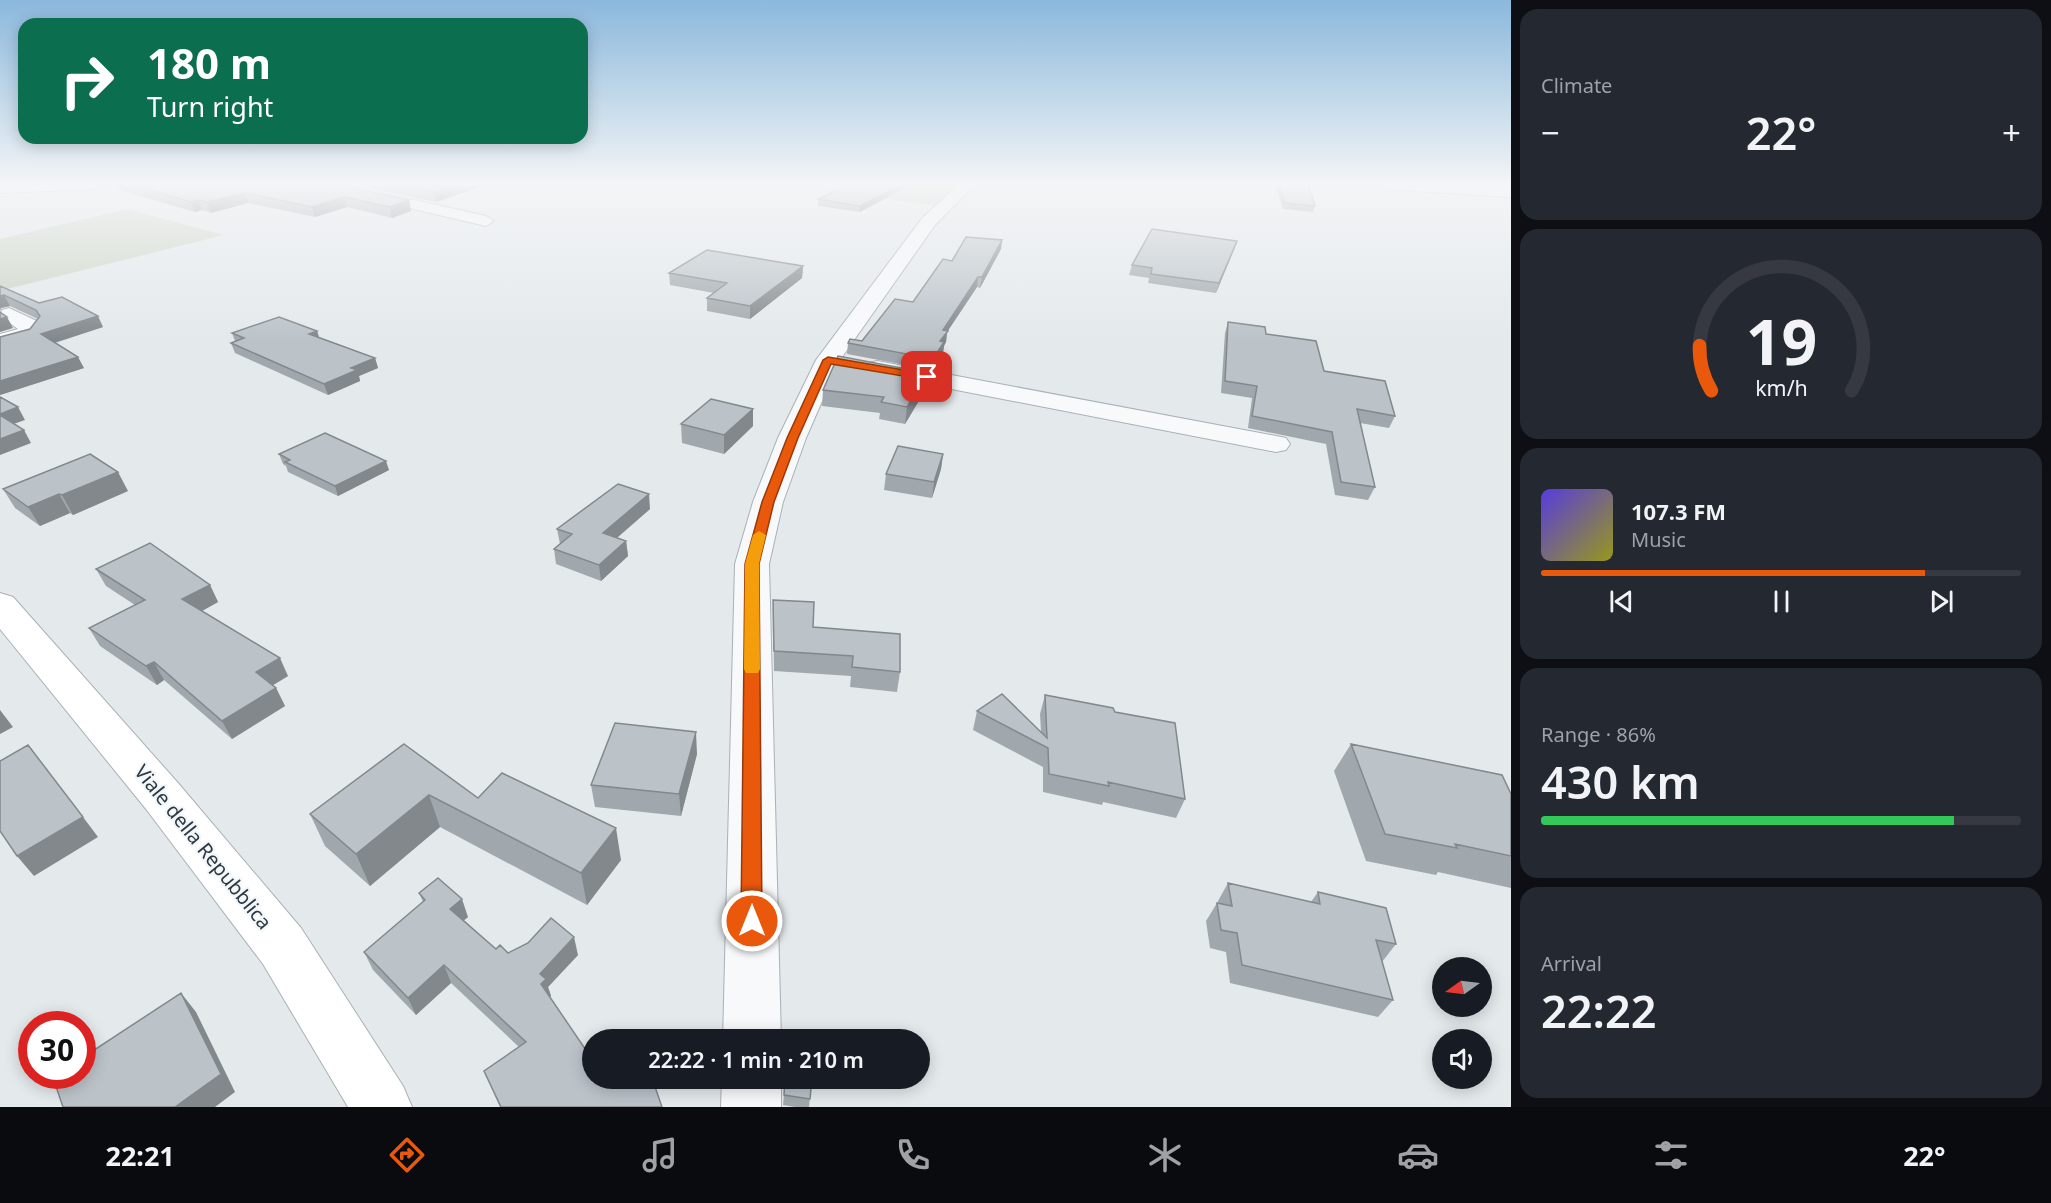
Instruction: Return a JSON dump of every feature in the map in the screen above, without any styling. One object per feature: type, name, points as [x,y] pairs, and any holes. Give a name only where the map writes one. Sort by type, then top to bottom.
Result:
[{"type":"main road","name":"Viale della Repubblica","points":[[0,605],[162,796],[282,946],[382,1107]]},
{"type":"street","points":[[752,1029],[752,564],[768,502],[792,438],[828,360],[918,237]]},
{"type":"street","points":[[0,341],[27,333],[33,328],[9,314]]},
{"type":"street","points":[[828,360],[1276,444]]},
{"type":"street","points":[[751,1107],[752,1089]]},
{"type":"green space","points":[[10,237],[217,237],[3,290],[0,288],[0,239]]},
{"type":"building","points":[[966,237],[1002,240],[982,277],[978,277],[943,330],[948,331],[940,341],[944,342],[933,359],[848,343],[850,339],[862,341],[895,299],[913,302],[943,259],[952,261]]},
{"type":"building","points":[[1148,237],[1206,237],[1237,241],[1219,283],[1151,274],[1152,268],[1132,265]]},
{"type":"building","points":[[707,250],[803,266],[750,306],[707,298],[727,283],[669,273]]},
{"type":"building","points":[[0,286],[39,303],[62,297],[98,316],[41,334],[78,357],[0,381],[0,337],[30,329],[40,316],[36,310],[4,295],[0,296]]},
{"type":"building","points":[[0,312],[7,317],[0,319]]},
{"type":"building","points":[[279,317],[317,331],[309,334],[375,358],[351,368],[357,370],[324,384],[231,343],[244,338],[232,333]]},
{"type":"building","points":[[1228,322],[1265,327],[1266,334],[1316,341],[1324,371],[1385,381],[1395,416],[1357,409],[1375,487],[1341,482],[1332,432],[1252,416],[1257,386],[1225,381]]},
{"type":"building","points":[[838,356],[923,372],[916,382],[922,383],[907,407],[881,402],[884,397],[823,390]]},
{"type":"building","points":[[0,397],[18,407],[0,414]]},
{"type":"building","points":[[711,399],[753,409],[724,435],[681,424]]},
{"type":"building","points":[[0,415],[24,430],[0,439]]},
{"type":"building","points":[[325,433],[386,461],[335,486],[285,462],[290,460],[279,454]]},
{"type":"building","points":[[898,446],[943,454],[934,482],[886,474]]},
{"type":"building","points":[[90,454],[118,472],[28,507],[3,489]]},
{"type":"building","points":[[618,484],[649,494],[603,533],[626,541],[599,565],[554,549],[572,534],[557,529]]},
{"type":"building","points":[[150,543],[210,585],[182,599],[280,658],[256,672],[276,688],[222,721],[154,662],[146,666],[89,628],[145,600],[96,569]]},
{"type":"building","points":[[773,600],[814,602],[813,627],[900,634],[900,672],[852,667],[853,656],[774,651]]},
{"type":"building","points":[[1002,694],[1047,738],[1045,695],[1113,708],[1115,712],[1175,723],[1185,799],[1108,782],[1109,786],[1049,774],[1048,748],[977,711]]},
{"type":"building","points":[[615,723],[696,732],[679,794],[591,785]]},
{"type":"building","points":[[404,744],[478,798],[502,773],[616,828],[581,873],[429,795],[356,854],[310,814]]},
{"type":"building","points":[[1351,744],[1502,775],[1511,794],[1511,856],[1455,844],[1457,848],[1385,834]]},
{"type":"building","points":[[28,745],[83,817],[17,856],[0,831],[0,761]]},
{"type":"building","points":[[438,878],[462,899],[450,909],[496,949],[500,945],[508,953],[528,943],[551,918],[574,937],[540,974],[546,979],[541,984],[582,1044],[582,1089],[656,1089],[662,1107],[501,1107],[484,1071],[526,1042],[444,965],[408,998],[364,952],[425,900],[419,893]]},
{"type":"building","points":[[1228,883],[1320,904],[1318,892],[1386,908],[1396,944],[1376,940],[1393,1000],[1242,965],[1237,933],[1221,930],[1217,903],[1232,906]]},
{"type":"building","points":[[181,993],[221,1074],[175,1107],[63,1107],[57,1089],[96,1089],[96,1049]]},
{"type":"building","points":[[784,1089],[811,1089],[810,1099],[784,1095]]},
{"type":"slow traffic","points":[[752,669],[752,564],[759,535]]},
{"type":"route","points":[[752,921],[752,564],[768,502],[792,438],[828,360],[927,377]]}]
